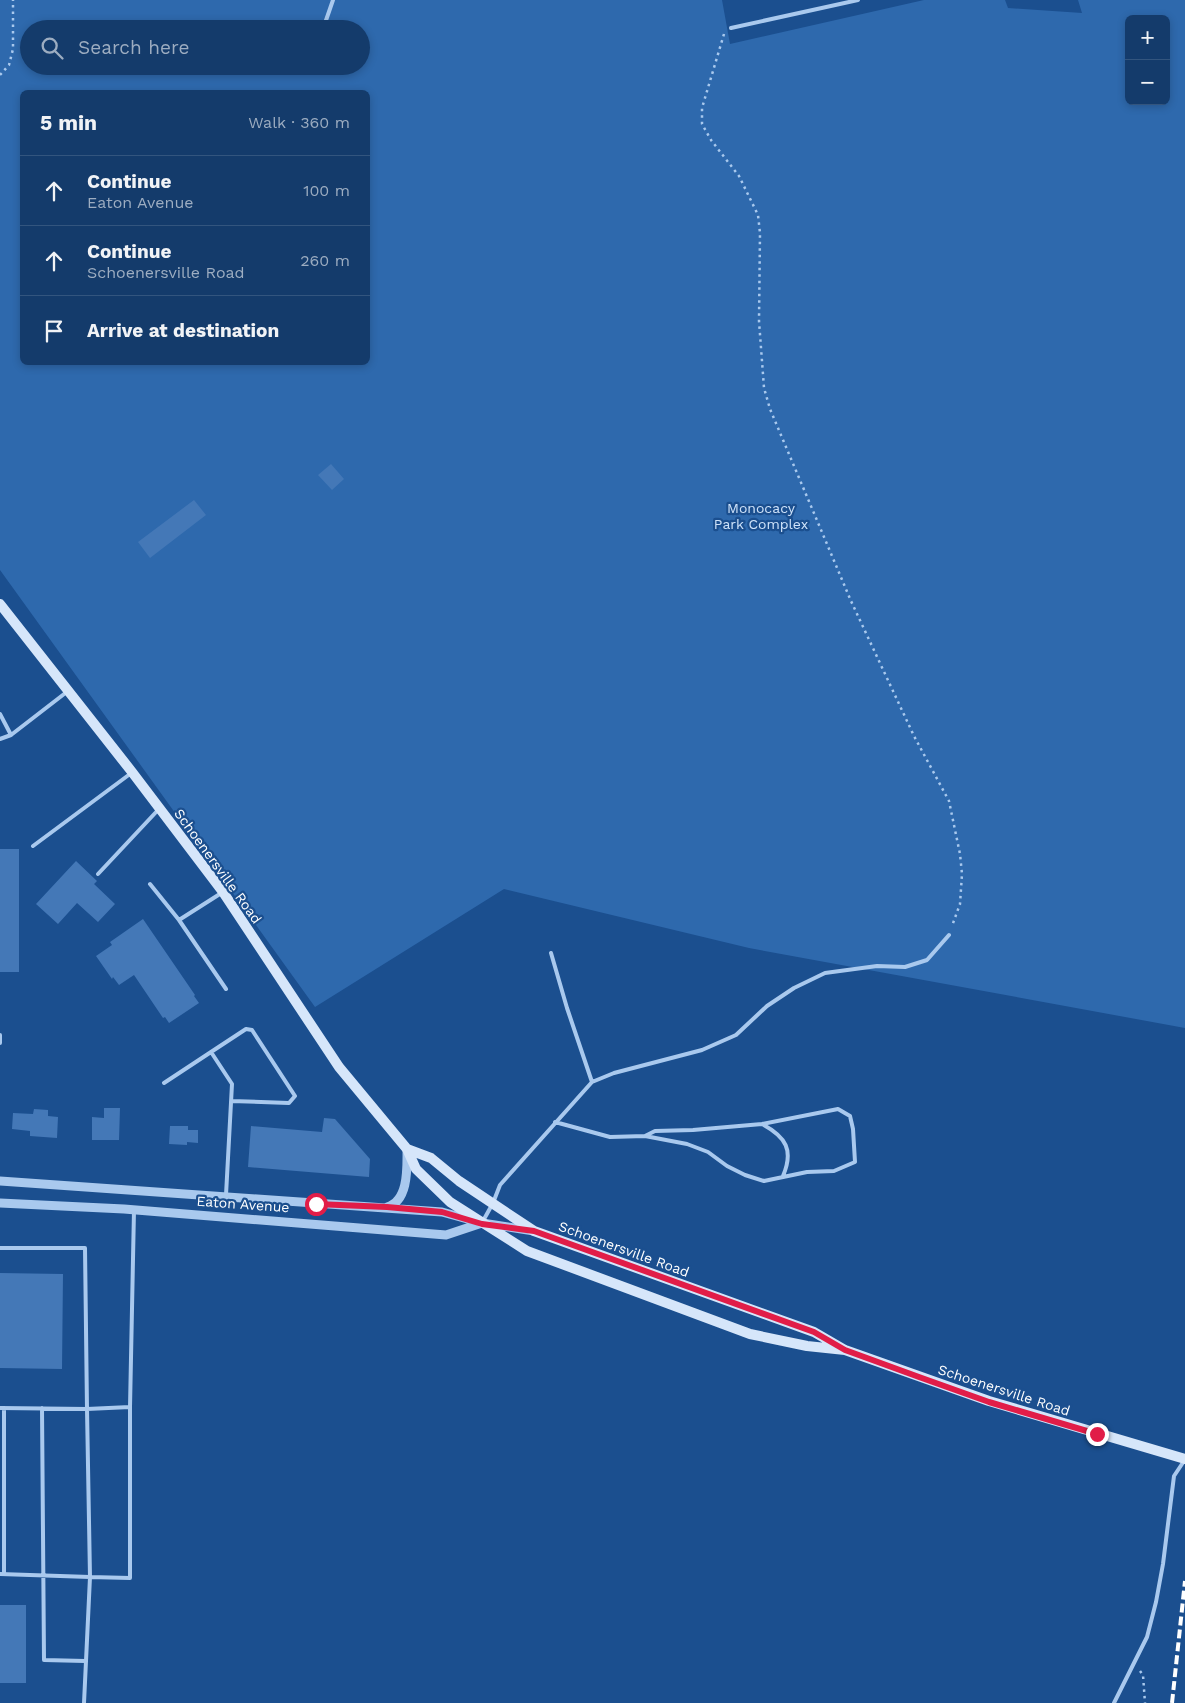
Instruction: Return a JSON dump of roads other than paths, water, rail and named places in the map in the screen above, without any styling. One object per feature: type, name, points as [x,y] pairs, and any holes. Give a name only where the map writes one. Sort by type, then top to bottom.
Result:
[{"type":"main road","name":"Schoenersville Road","points":[[0,604],[160,808],[223,892],[339,1067],[407,1149],[416,1169],[450,1202],[482,1224],[528,1251],[750,1334],[807,1346],[845,1350]]},
{"type":"main road","name":"Schoenersville Road","points":[[407,1149],[430,1158],[460,1181],[534,1231],[814,1332],[845,1350],[989,1402],[1185,1459]]},
{"type":"street","points":[[387,1207],[393,1205],[400,1196],[404,1185],[407,1149]]},
{"type":"street","name":"Eaton Avenue","points":[[0,1181],[442,1212],[482,1224],[534,1231]]},
{"type":"street","name":"Eaton Avenue","points":[[0,1203],[134,1210],[446,1234],[482,1224]]},
{"type":"lane","points":[[326,20],[333,0]]},
{"type":"lane","points":[[731,28],[858,0]]},
{"type":"lane","points":[[0,739],[11,735],[68,691]]},
{"type":"lane","points":[[0,714],[11,735]]},
{"type":"lane","points":[[33,846],[132,772]]},
{"type":"lane","points":[[98,874],[160,808]]},
{"type":"lane","points":[[150,884],[179,920],[226,989]]},
{"type":"lane","points":[[179,920],[223,892]]},
{"type":"lane","points":[[482,1224],[500,1185],[592,1082],[614,1073],[702,1050],[736,1035],[766,1006],[794,988],[824,973],[877,966],[905,967],[927,960],[949,935]]},
{"type":"lane","points":[[551,953],[592,1082]]},
{"type":"lane","points":[[164,1082],[246,1028],[252,1030],[295,1096],[289,1103],[230,1101]]},
{"type":"lane","points":[[0,1035],[0,1043]]},
{"type":"lane","points":[[211,1052],[232,1084],[226,1198]]},
{"type":"lane","points":[[555,1122],[610,1137],[645,1136],[687,1144],[708,1152],[726,1166],[745,1175],[764,1180],[783,1176],[834,1171],[855,1162],[853,1128],[850,1116],[838,1109],[762,1124],[692,1130],[654,1130],[645,1136]]},
{"type":"lane","points":[[762,1124],[781,1137],[788,1149],[787,1165],[783,1176]]},
{"type":"lane","points":[[130,1407],[87,1409],[2,1408],[2,1574],[130,1578],[130,1407],[134,1210]]},
{"type":"lane","points":[[0,1248],[85,1248],[90,1577],[84,1703]]},
{"type":"lane","points":[[42,1408],[44,1660],[85,1661]]},
{"type":"lane","points":[[1114,1703],[1147,1638],[1156,1602],[1174,1476],[1185,1459]]},
{"type":"railway","points":[[1172,1703],[1185,1581]]},
{"type":"park label","name":"Monocacy Park Complex","points":[[761,516]]}]
